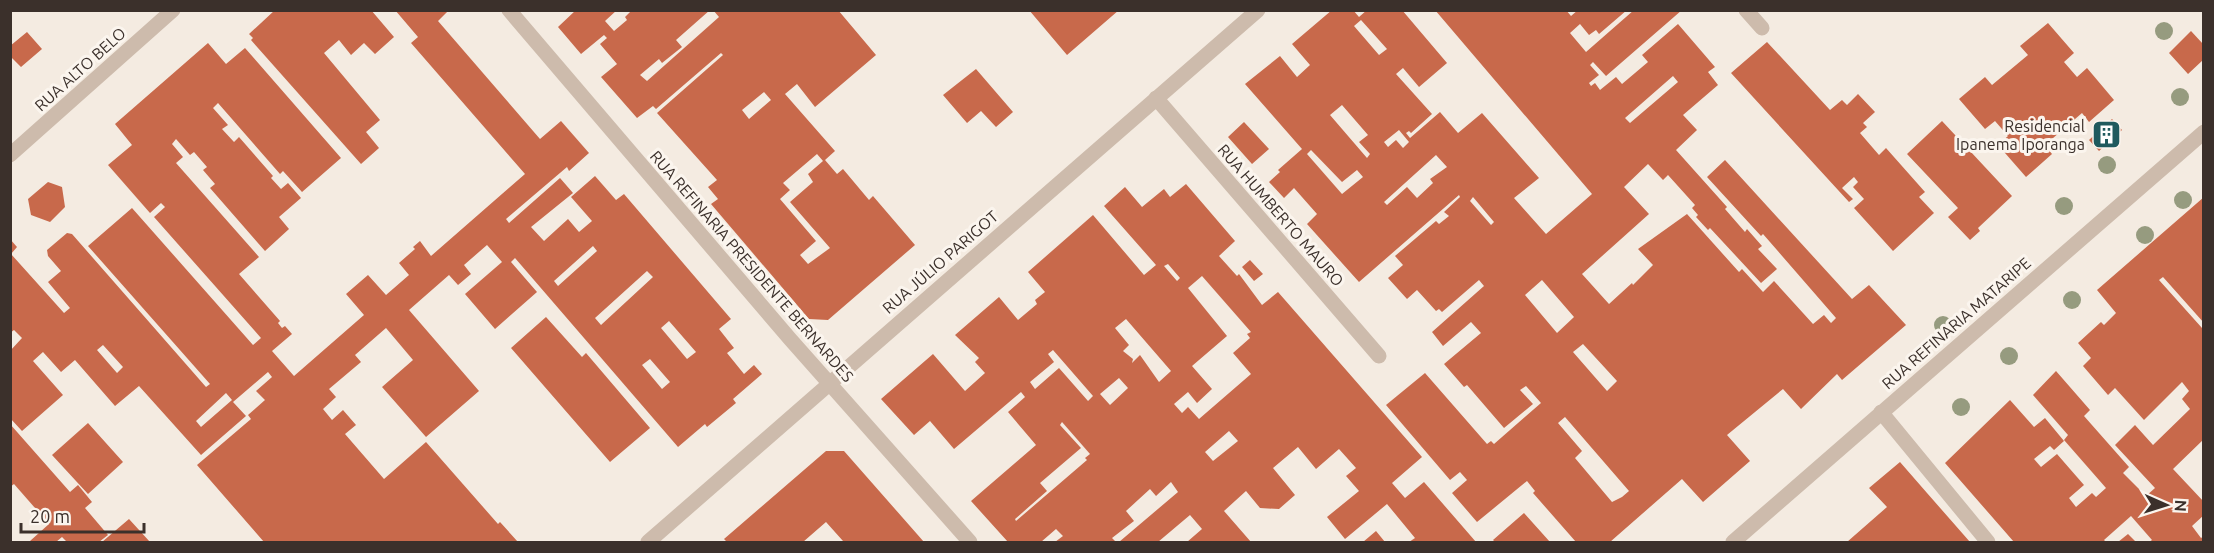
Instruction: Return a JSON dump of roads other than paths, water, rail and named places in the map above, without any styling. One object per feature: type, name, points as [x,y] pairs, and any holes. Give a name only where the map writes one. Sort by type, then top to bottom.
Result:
[{"type":"street","name":"RUA ALTO BELO","points":[[10,155],[172,10]]},
{"type":"street","name":"RUA REFINARIA PRESIDENTE BERNARDES","points":[[509,10],[829,383],[970,543]]},
{"type":"street","name":"RUA JÚLIO PARIGOT","points":[[648,543],[1258,10]]},
{"type":"street","points":[[1746,10],[1762,28]]},
{"type":"street","name":"RUA HUMBERTO MAURO","points":[[1156,98],[1379,356]]},
{"type":"street","name":"RUA REFINARIA MATARIPE","points":[[1733,543],[2204,132]]},
{"type":"street","points":[[1881,412],[1988,543]]},
{"type":"place","name":"Residencial Ipanema Iporanga","points":[[2106,135]]}]
